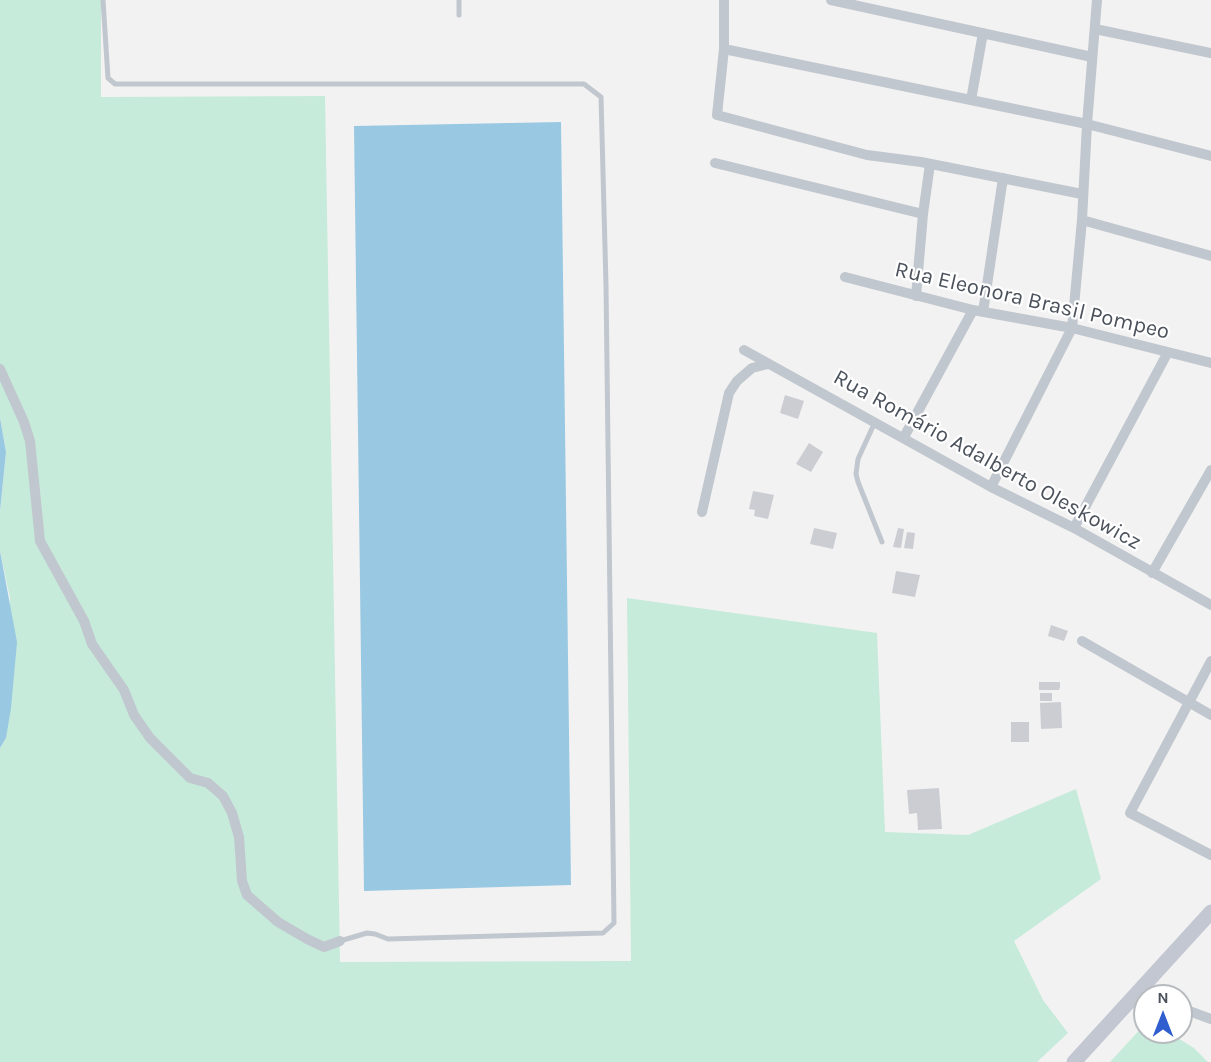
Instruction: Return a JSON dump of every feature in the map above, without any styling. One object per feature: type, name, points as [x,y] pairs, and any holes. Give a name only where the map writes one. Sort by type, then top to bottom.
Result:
[{"type":"main road","points":[[1144,984],[1211,912]]},
{"type":"main road","points":[[1074,1062],[1133,996]]},
{"type":"street","points":[[724,0],[724,49],[717,115],[867,155],[930,164],[1082,194]]},
{"type":"street","points":[[831,0],[1092,57]]},
{"type":"street","points":[[991,488],[1072,328],[1097,0]]},
{"type":"street","points":[[1095,29],[1211,53]]},
{"type":"street","points":[[971,100],[984,33]]},
{"type":"street","points":[[724,49],[1087,124],[1211,156]]},
{"type":"street","points":[[715,163],[923,214]]},
{"type":"street","points":[[916,296],[930,164]]},
{"type":"street","points":[[904,437],[978,311],[1003,178]]},
{"type":"street","points":[[1082,220],[1211,256]]},
{"type":"street","name":"Rua Eleonora Brasil Pompeo","points":[[845,278],[978,311],[1072,328],[1211,363]]},
{"type":"street","name":"Rua Romário Adalberto Oleskowicz","points":[[744,350],[904,437],[991,488],[1074,528],[1211,605]]},
{"type":"street","points":[[1074,528],[1168,352]]},
{"type":"street","points":[[702,512],[729,393],[737,381],[752,368],[768,364]]},
{"type":"street","points":[[0,369],[30,441],[40,541],[84,621],[92,644],[124,690],[134,715],[150,738],[190,778],[208,783],[223,796],[232,813],[239,837],[242,881],[247,895],[278,922],[307,939],[324,947],[340,941]]},
{"type":"street","points":[[1152,573],[1211,470]]},
{"type":"street","points":[[1082,641],[1211,715]]},
{"type":"street","points":[[1211,661],[1130,813],[1211,855]]},
{"type":"street","points":[[1193,1012],[1211,1019]]},
{"type":"lane","points":[[103,0],[108,78],[115,84],[584,84],[601,97],[606,285],[614,923],[603,933],[388,939],[367,933],[340,941]]},
{"type":"lane","points":[[459,0],[459,15]]},
{"type":"lane","points":[[874,422],[858,459],[856,474],[882,542]]},
{"type":"green space","points":[[0,0],[101,0],[101,97],[325,96],[340,962],[631,961],[627,598],[877,633],[885,832],[968,835],[1076,789],[1101,879],[1014,941],[1043,1000],[1068,1033],[1037,1062],[0,1062],[0,748],[6,738],[10,598],[0,551],[0,511],[6,452],[0,418]]},
{"type":"green space","points":[[1133,1037],[1133,1044],[1188,1044],[1208,1062],[1110,1062]]},
{"type":"water","points":[[561,122],[571,885],[364,891],[354,126]]},
{"type":"water","points":[[0,418],[6,452],[0,511]]},
{"type":"water","points":[[0,551],[17,642],[11,708],[6,738],[0,748]]},
{"type":"building","points":[[785,395],[804,401],[798,419],[780,413]]},
{"type":"building","points":[[809,443],[823,452],[811,472],[796,464]]},
{"type":"building","points":[[753,491],[774,495],[768,519],[754,516],[755,510],[749,509]]},
{"type":"building","points":[[814,528],[837,533],[833,549],[810,544]]},
{"type":"building","points":[[898,528],[904,529],[901,548],[893,547]]},
{"type":"building","points":[[907,532],[915,533],[913,549],[904,548]]},
{"type":"building","points":[[896,571],[920,575],[915,597],[892,593]]},
{"type":"building","points":[[1051,625],[1068,631],[1064,641],[1048,636]]},
{"type":"building","points":[[1039,682],[1060,682],[1060,687],[1059,690],[1039,690]]},
{"type":"building","points":[[1040,693],[1052,693],[1052,701],[1040,701]]},
{"type":"building","points":[[1061,702],[1062,728],[1041,729],[1040,703]]},
{"type":"building","points":[[1011,722],[1029,722],[1029,742],[1011,742]]},
{"type":"building","points":[[939,788],[942,829],[918,830],[917,813],[909,814],[907,790]]}]
